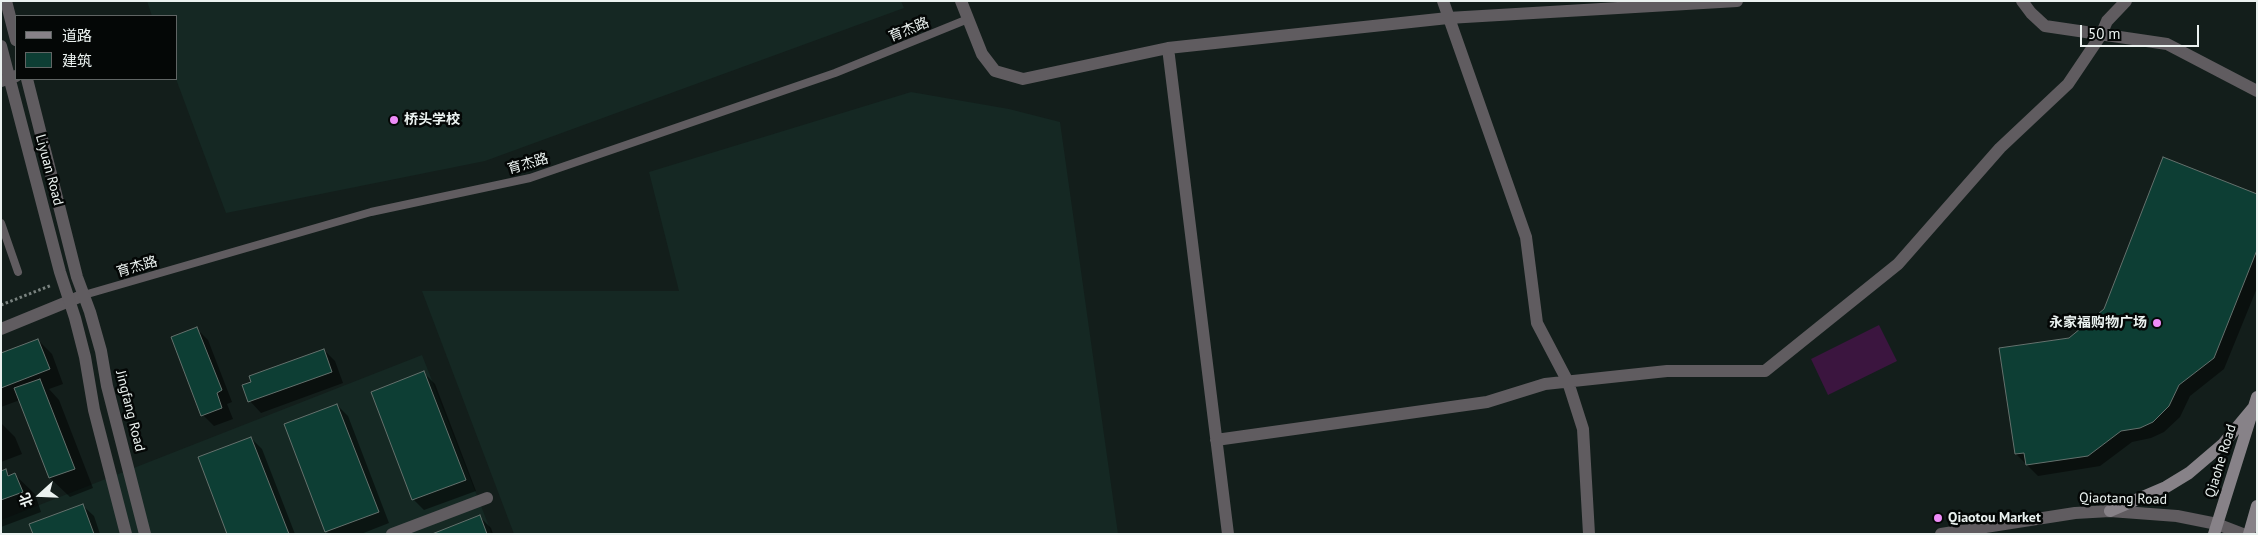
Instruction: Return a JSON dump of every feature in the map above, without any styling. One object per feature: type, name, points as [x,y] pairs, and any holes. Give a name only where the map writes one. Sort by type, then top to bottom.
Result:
[{"type":"main road","points":[[2110,511],[2166,486],[2189,473],[2223,444],[2255,403]]},
{"type":"main road","name":"Qiaohe Road","points":[[2215,529],[2255,403]]},
{"type":"main road","points":[[2249,534],[2257,506]]},
{"type":"street","points":[[6,1],[15,36]]},
{"type":"street","points":[[961,1],[982,54],[995,71],[1024,79],[1168,48],[1448,18],[1737,1]]},
{"type":"street","points":[[1443,1],[1526,237],[1537,323],[1568,382],[1583,429],[1589,534]]},
{"type":"street","points":[[2022,1],[2031,13],[2046,26],[2167,44],[2257,91]]},
{"type":"street","points":[[1216,440],[1487,402],[1544,384],[1667,371],[1765,371],[1898,264],[2000,148],[2068,84],[2101,35],[2107,21],[2126,1]]},
{"type":"street","name":"Liyuan Road","points":[[1,46],[69,301]]},
{"type":"street","points":[[1168,48],[1228,534]]},
{"type":"street","name":"Liyuan Road","points":[[27,80],[84,295]]},
{"type":"street","points":[[1,329],[84,295]]},
{"type":"street","name":"Jingfang Road","points":[[84,295],[101,351],[107,386],[145,534]]},
{"type":"street","points":[[69,301],[85,357],[94,410],[126,534]]},
{"type":"street","points":[[392,534],[487,498]]},
{"type":"street","name":"Qiaotang Road","points":[[1941,534],[2075,513],[2110,511],[2177,516],[2215,529],[2243,534]]},
{"type":"lane","name":"育杰路","points":[[84,295],[371,212],[530,178],[835,73],[968,19]]},
{"type":"lane","points":[[1,223],[18,272]]},
{"type":"path","points":[[1,306],[63,281]]},
{"type":"shaded area","name":"桥头学校","points":[[147,1],[901,1],[904,8],[485,161],[226,213],[176,80],[178,80],[178,15],[152,15]]},
{"type":"shaded area","points":[[911,92],[1009,109],[1060,122],[1118,534],[514,534],[422,291],[679,291],[649,172]]},
{"type":"shaded area","points":[[1879,325],[1897,361],[1828,395],[1811,359]]},
{"type":"shaded area","points":[[422,355],[492,534],[1,534],[1,520]]},
{"type":"building","name":"永家福购物广场","points":[[2163,157],[2257,194],[2257,250],[2214,358],[2179,385],[2169,406],[2153,422],[2140,428],[2121,431],[2088,456],[2026,465],[2024,453],[2015,454],[1999,348],[2069,338],[2104,309]]},
{"type":"building","points":[[197,327],[222,390],[217,393],[222,408],[201,416],[171,337]]},
{"type":"building","points":[[38,339],[50,369],[1,388],[1,353]]},
{"type":"building","points":[[324,349],[332,372],[248,402],[242,385],[251,382],[249,376]]},
{"type":"building","points":[[424,371],[466,480],[412,500],[371,392]]},
{"type":"building","points":[[40,379],[75,469],[49,478],[14,388]]},
{"type":"building","points":[[337,404],[379,512],[325,532],[284,424]]},
{"type":"building","points":[[251,437],[289,534],[227,534],[198,457]]},
{"type":"building","points":[[6,469],[8,476],[15,473],[23,492],[1,500],[1,471]]},
{"type":"building","points":[[83,504],[94,534],[33,534],[29,524]]},
{"type":"building","points":[[480,515],[487,534],[432,534]]},
{"type":"place","name":"桥头学校","points":[[394,120]]},
{"type":"place","name":"永家福购物广场","points":[[2157,323]]},
{"type":"place","name":"Qiaotou Market","points":[[1938,518]]}]
